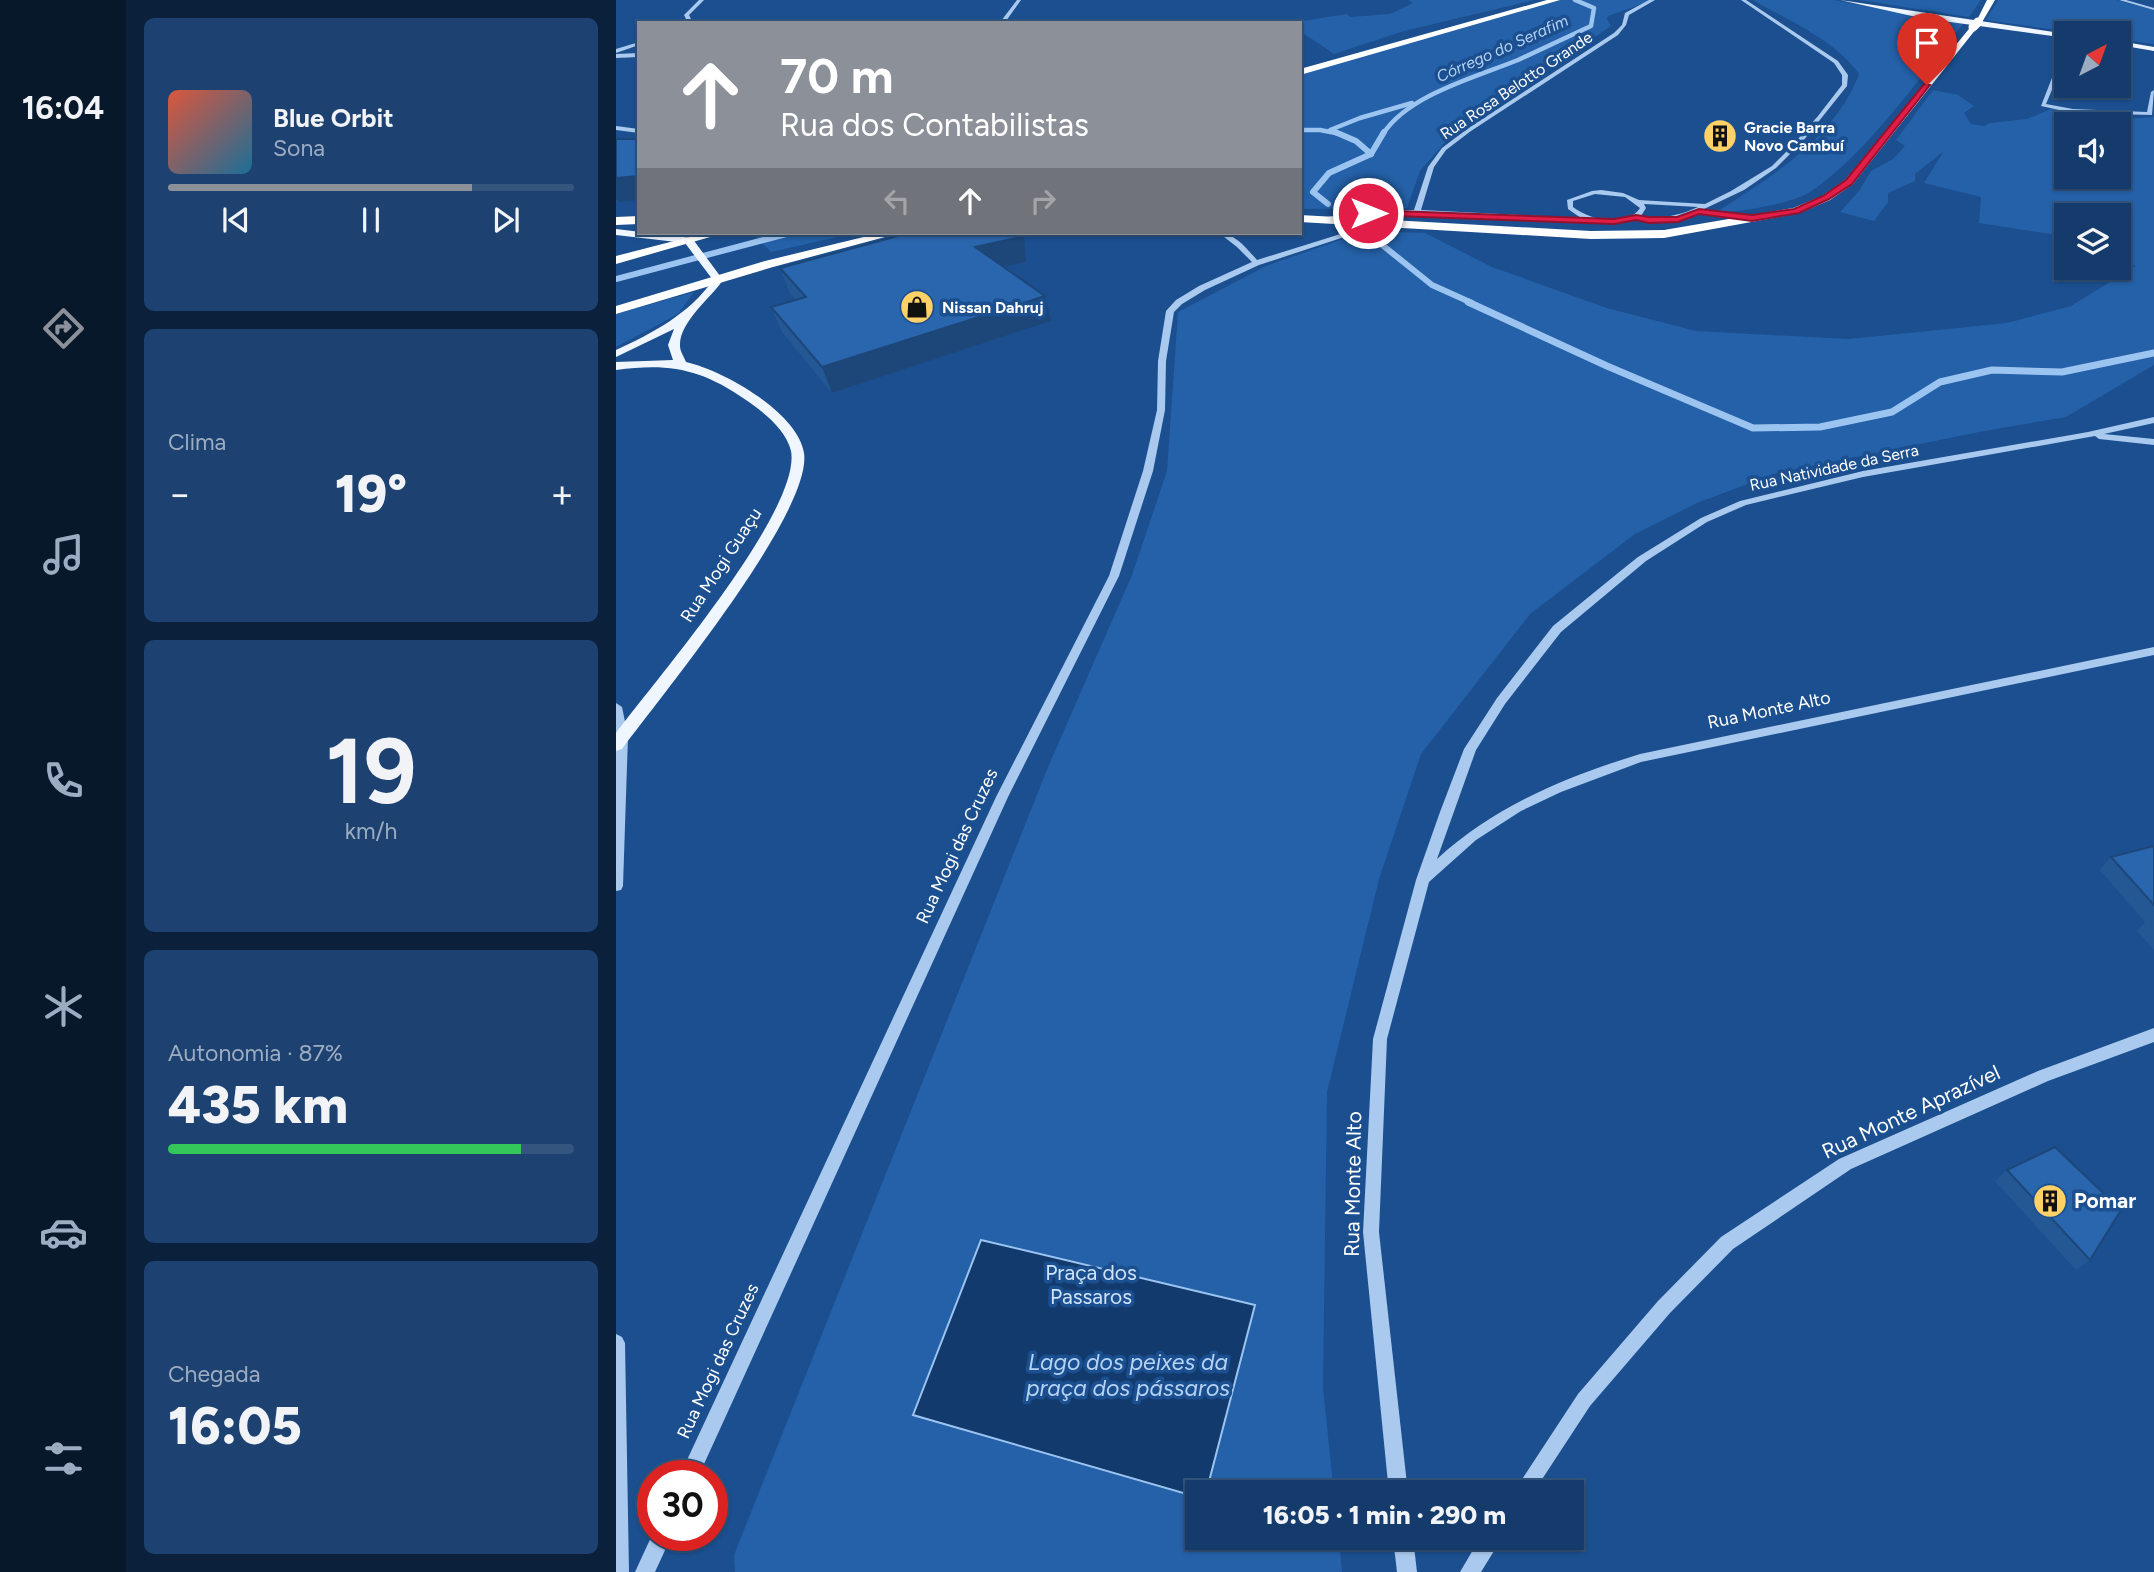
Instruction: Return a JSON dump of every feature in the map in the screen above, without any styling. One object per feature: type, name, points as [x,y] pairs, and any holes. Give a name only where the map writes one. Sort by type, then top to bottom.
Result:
[{"type":"highway","points":[[1302,71],[1556,0]]},
{"type":"highway","points":[[1302,218],[1591,235],[1664,234],[1796,211],[1826,198],[1849,182],[1976,24],[1992,0]]},
{"type":"highway","points":[[616,221],[637,220]]},
{"type":"highway","points":[[616,260],[691,244],[713,235]]},
{"type":"highway","points":[[616,310],[887,235]]},
{"type":"main road","points":[[1843,0],[1922,16],[2054,34]]},
{"type":"main road","points":[[2132,45],[2154,49]]},
{"type":"main road","points":[[616,232],[691,244],[718,280],[709,295],[683,318],[643,342],[616,354]]},
{"type":"main road","points":[[680,363],[674,345],[683,318]]},
{"type":"main road","name":"Rua Mogi Guaçu","points":[[616,366],[680,363],[723,378],[764,407],[789,434],[799,456],[792,484],[772,531],[699,636],[619,741]]},
{"type":"street","points":[[691,21],[686,15],[702,0]]},
{"type":"street","points":[[1003,21],[1019,0]]},
{"type":"street","name":"Rua Rosa Belotto Grande","points":[[1417,212],[1432,167],[1444,149],[1616,34],[1624,24],[1627,14],[1653,0]]},
{"type":"street","points":[[1318,219],[1350,214],[1417,212],[1601,221],[1636,217],[1649,220],[1678,219],[1729,197],[1776,166],[1845,85],[1845,75],[1836,62],[1743,0]]},
{"type":"street","points":[[2120,0],[2154,9]]},
{"type":"street","points":[[616,53],[637,44]]},
{"type":"street","points":[[616,53],[637,55]]},
{"type":"street","points":[[2054,78],[2043,105],[2073,111],[2150,114],[2154,92]]},
{"type":"street","points":[[616,128],[637,131]]},
{"type":"street","points":[[1575,213],[1569,205],[1570,200],[1583,194],[1617,193],[1639,202],[1707,206]]},
{"type":"street","points":[[1636,217],[1642,213],[1643,208],[1639,202]]},
{"type":"street","points":[[1699,212],[1752,218]]},
{"type":"street","points":[[1527,219],[1575,213],[1601,221]]},
{"type":"street","name":"Rua Mogi das Cruzes","points":[[696,1460],[1002,797],[1114,576],[1148,471],[1161,410],[1162,361],[1170,311],[1202,288],[1256,263],[1379,224]]},
{"type":"street","points":[[1225,235],[1240,245],[1256,263]]},
{"type":"street","name":"Rua Natividade da Serra","points":[[1557,629],[1642,559],[1703,520],[1743,503],[1863,474],[2088,435],[2154,420]]},
{"type":"street","points":[[2088,435],[2154,442]]},
{"type":"street","name":"Rua Monte Alto","points":[[1398,1480],[1371,1232],[1380,1039],[1423,881],[1470,749],[1501,701],[1557,629]]},
{"type":"street","name":"Rua Monte Alto","points":[[1423,881],[1480,831],[1528,802],[1572,782],[1640,758],[2154,652]]},
{"type":"street","points":[[616,707],[619,741],[616,886]]},
{"type":"street","name":"Rua Monte Aprazível","points":[[1531,1480],[1584,1400],[1664,1307],[1727,1243],[1845,1164],[2043,1076],[2154,1035]]},
{"type":"street","points":[[616,1343],[619,1572]]},
{"type":"street","points":[[1405,1550],[1407,1572]]},
{"type":"street","points":[[1470,1572],[1484,1550]]},
{"type":"street","points":[[645,1572],[655,1551]]},
{"type":"green space","points":[[1408,0],[1534,0],[1404,31],[1334,54],[1302,32],[1302,21],[1347,14],[1350,17],[1390,14],[1413,3]]},
{"type":"green space","points":[[1557,0],[1653,0],[1608,16],[1611,26],[1448,139],[1420,171],[1407,208],[1302,209],[1302,71]]},
{"type":"green space","points":[[1753,0],[1833,0],[1963,24],[1872,137],[1831,177],[1810,192],[1778,204],[1716,212],[1779,170],[1818,136],[1835,117],[1859,74],[1824,41]]},
{"type":"green space","points":[[1860,0],[1981,0],[1969,17]]},
{"type":"green space","points":[[1998,0],[2116,0],[2154,10],[2154,44],[2132,41],[2132,21],[2054,21],[2054,30],[1986,20]]},
{"type":"green space","name":"Praça dos Passaros","points":[[1933,90],[1958,95],[1974,106],[1964,113],[1971,124],[1984,126],[2027,119],[2051,109],[2074,112],[2054,112],[2054,189],[2131,189],[2131,119],[2154,117],[2154,365],[2066,417],[1777,473],[1697,503],[1635,534],[1530,614],[1421,754],[1379,879],[1327,1092],[1323,1388],[1333,1480],[1185,1480],[1185,1550],[1340,1550],[1342,1572],[735,1572],[734,1555],[1048,767],[1132,575],[1167,471],[1178,312],[1266,266],[1366,231],[1425,233],[1492,267],[1607,308],[1696,331],[1849,339],[2007,323],[2071,306],[2113,280],[2131,280],[2131,269],[2136,266],[2131,265],[2131,203],[2054,203],[2054,235],[1979,223],[1981,197],[1924,183],[1943,152],[1915,174],[1915,181],[1888,193],[1888,202],[1874,221],[1840,212],[1859,191],[1871,171],[1893,159],[1905,146],[1896,140]]},
{"type":"green space","points":[[754,235],[846,235],[771,252]]},
{"type":"green space","points":[[694,292],[678,314],[616,347],[616,314]]},
{"type":"water","name":"Lago dos peixes da praça dos pássaros","points":[[981,1240],[1255,1305],[1209,1480],[1185,1480],[1185,1494],[913,1415]]},
{"type":"building","points":[[616,139],[637,139],[637,176],[616,178]]},
{"type":"building","name":"Nissan Dahruj","points":[[902,235],[1020,235],[975,247],[1045,296],[822,367],[771,307],[806,297],[780,268]]},
{"type":"building","points":[[2154,846],[2154,905],[2111,857]]},
{"type":"building","name":"Pomar","points":[[2055,1147],[2121,1210],[2090,1260],[2007,1170]]},
{"type":"waterway","name":"Córrego do Serafim","points":[[1383,134],[1394,120],[1426,98],[1591,26],[1594,8],[1575,0]]},
{"type":"waterway","name":"Córrego do Serafim","points":[[1330,130],[1412,103]]},
{"type":"waterway","points":[[1302,130],[1339,134]]},
{"type":"waterway","name":"Córrego do Serafim","points":[[1371,154],[1384,132]]},
{"type":"waterway","points":[[1339,134],[1356,141],[1371,154]]},
{"type":"waterway","points":[[1328,204],[1313,192],[1329,173],[1371,154]]},
{"type":"waterway","points":[[616,279],[782,235]]},
{"type":"waterway","points":[[1381,244],[1432,285],[1472,303]]},
{"type":"waterway","points":[[1468,302],[1607,366],[1753,428],[1820,427],[1892,412],[1940,382],[1992,370],[2062,372],[2154,353]]},
{"type":"place","name":"Gracie Barra Novo Cambuí","points":[[1720,136]]},
{"type":"place","name":"Nissan Dahruj","points":[[917,307]]},
{"type":"place","name":"Pomar","points":[[2050,1201]]},
{"type":"route","points":[[1368,213],[1417,212],[1614,222],[1636,217],[1662,221],[1699,212],[1752,218],[1796,211],[1826,198],[1849,182],[1927,85]]}]
